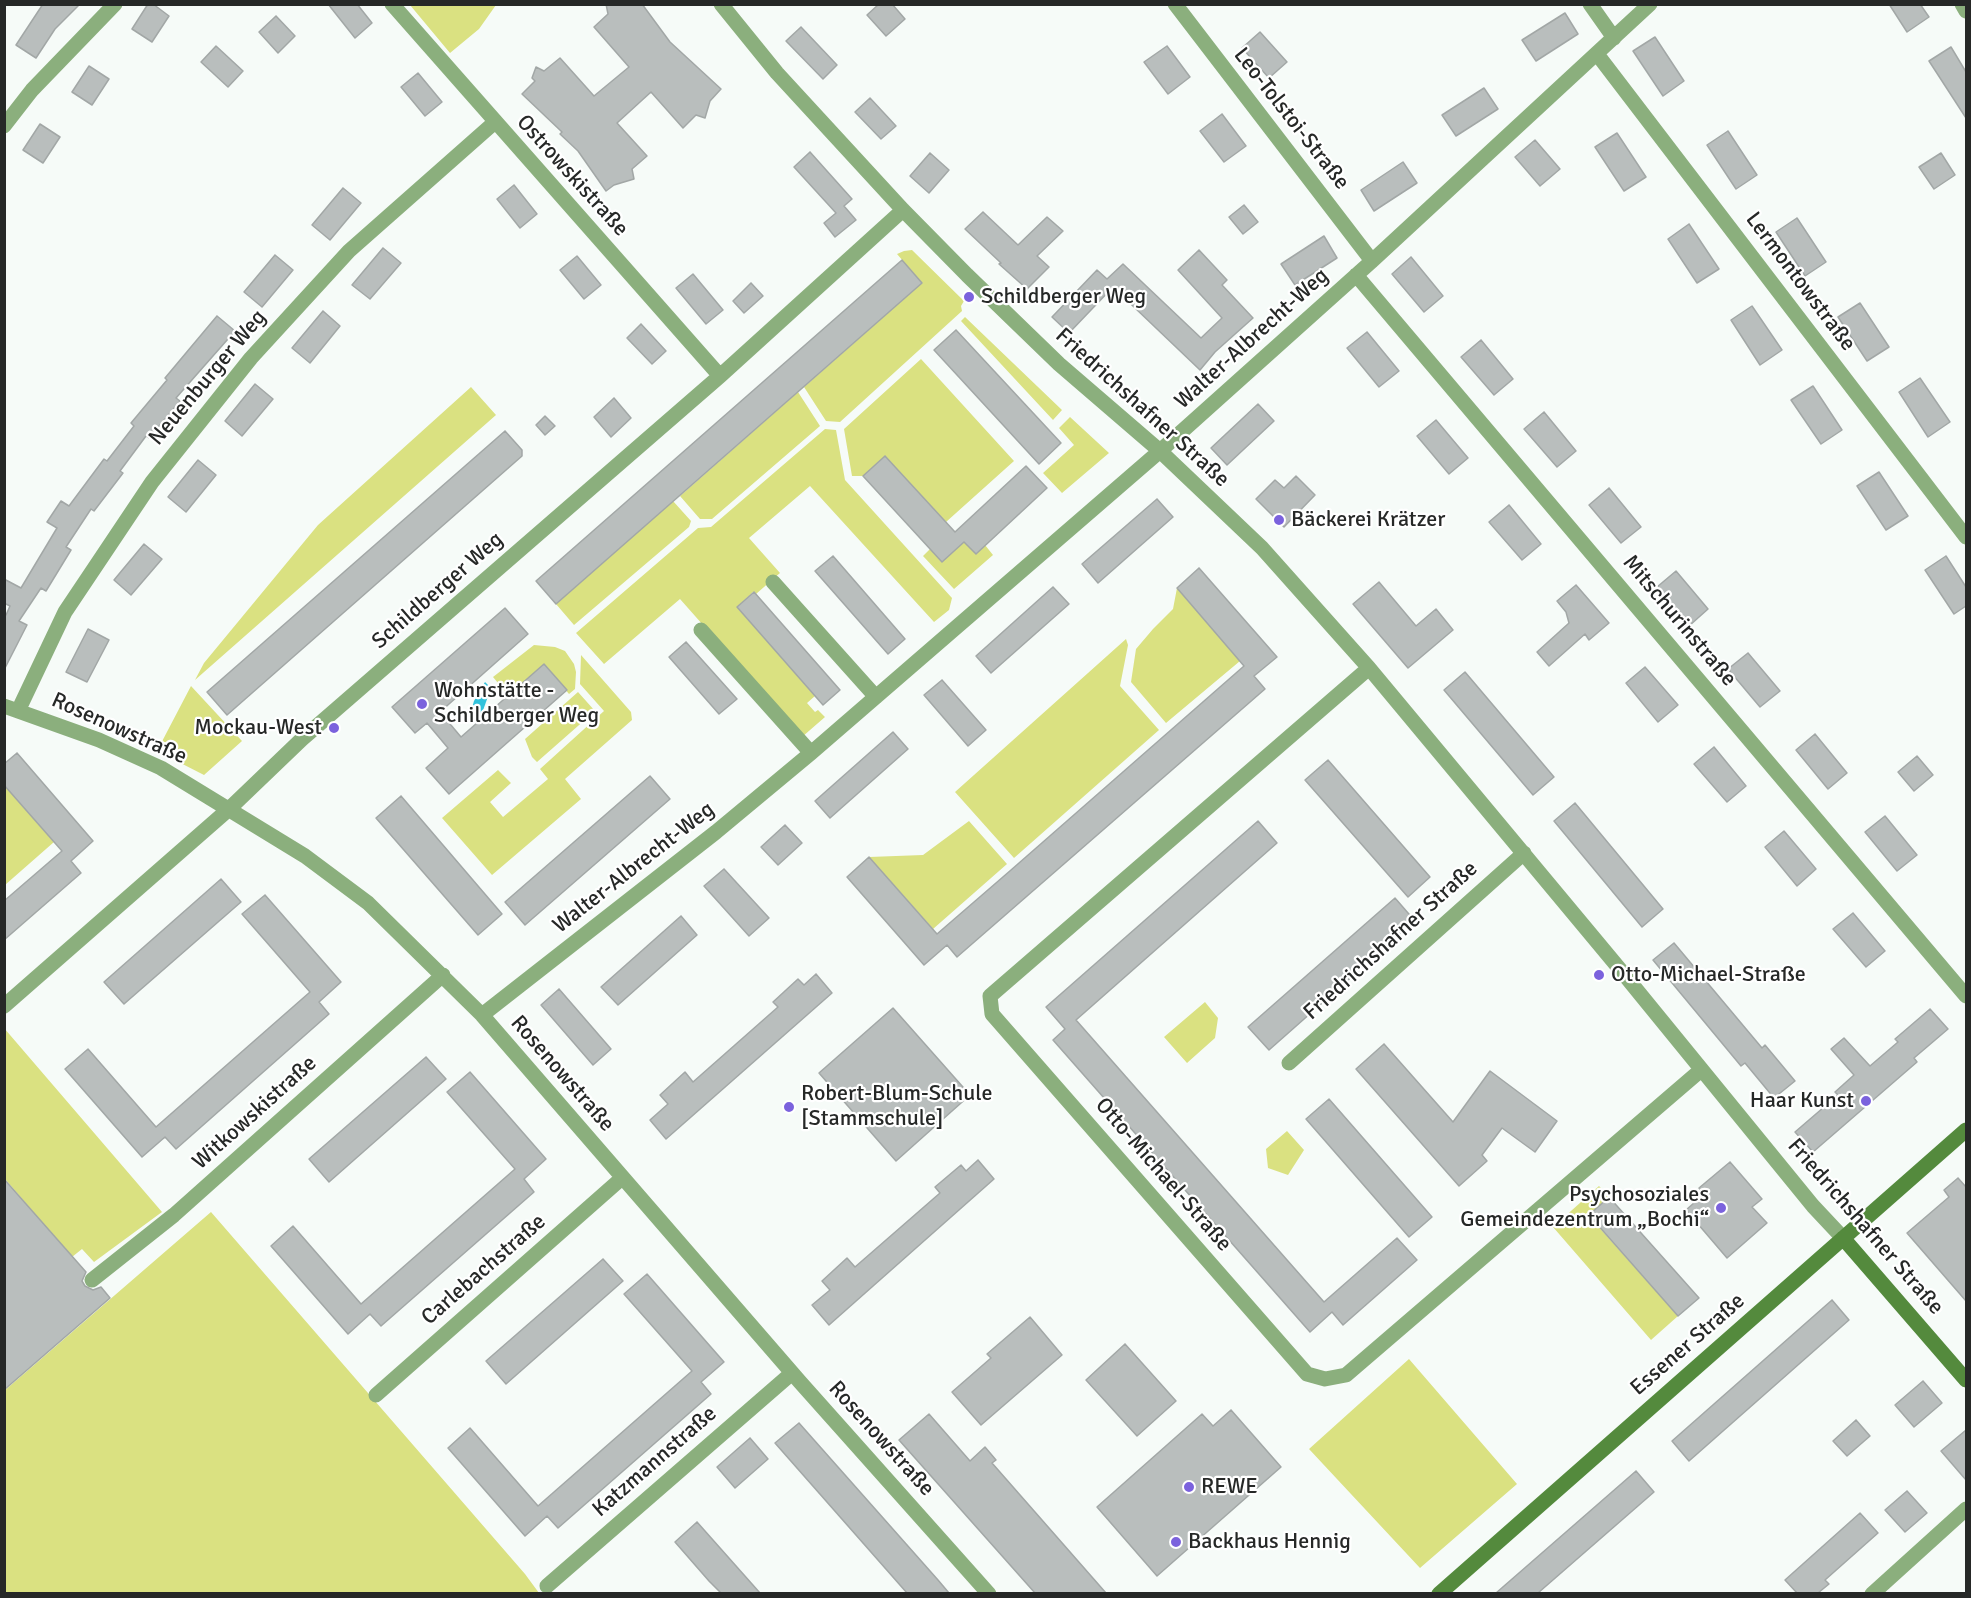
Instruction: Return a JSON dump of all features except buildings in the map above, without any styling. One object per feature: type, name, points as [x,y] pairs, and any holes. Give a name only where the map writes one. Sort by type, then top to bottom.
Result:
[{"type":"main road","name":"Essener Straße","points":[[1439,1593],[1966,1130]]},
{"type":"main road","name":"Friedrichshafner Straße","points":[[1843,1238],[1966,1380]]},
{"type":"street","points":[[4,126],[32,90],[115,4]]},
{"type":"street","name":"Ostrowskistraße","points":[[392,4],[720,376]]},
{"type":"street","name":"Friedrichshafner Straße","points":[[721,4],[777,73],[903,210],[1059,364],[1160,451],[1262,548],[1369,668],[1813,1206],[1843,1238]]},
{"type":"street","name":"Leo-Tolstoi-Straße","points":[[1175,4],[1372,261]]},
{"type":"street","points":[[1590,4],[1614,38]]},
{"type":"street","name":"Walter-Albrecht-Weg","points":[[482,1015],[709,838],[876,697],[1160,451],[1356,276],[1650,4]]},
{"type":"street","points":[[1962,4],[1966,11]]},
{"type":"street","name":"Lermontowstraße","points":[[1597,54],[1966,537]]},
{"type":"street","name":"Neuenburger Weg","points":[[11,708],[65,612],[152,482],[251,358],[349,251],[495,122]]},
{"type":"street","name":"Schildberger Weg","points":[[4,1006],[229,809],[302,739],[720,376],[903,210]]},
{"type":"street","name":"Mitschurinstraße","points":[[1356,276],[1966,996]]},
{"type":"street","points":[[773,582],[876,697]]},
{"type":"street","points":[[701,630],[811,753]]},
{"type":"street","name":"Otto-Michael-Straße","points":[[1369,668],[990,996],[992,1014],[1307,1374],[1325,1379],[1346,1374],[1701,1070]]},
{"type":"street","name":"Rosenowstraße","points":[[11,708],[99,740],[160,768],[305,856],[368,903],[482,1015],[792,1373],[989,1593]]},
{"type":"street","name":"Friedrichshafner Straße","points":[[1289,1063],[1524,853]]},
{"type":"street","name":"Witkowskistraße","points":[[92,1280],[174,1215],[443,975]]},
{"type":"street","name":"Carlebachstraße","points":[[376,1395],[622,1178]]},
{"type":"street","name":"Katzmannstraße","points":[[547,1586],[792,1373]]},
{"type":"street","points":[[1872,1593],[1966,1509]]},
{"type":"green space","points":[[410,5],[496,5],[479,29],[450,53]]},
{"type":"green space","points":[[912,250],[964,301],[961,306],[962,311],[840,422],[826,421],[804,387],[922,283],[897,254]]},
{"type":"green space","points":[[965,317],[1062,410],[1053,420],[961,321]]},
{"type":"green space","points":[[921,359],[1014,461],[946,522],[885,456],[863,476],[852,476],[844,429]]},
{"type":"green space","points":[[471,387],[496,415],[195,680],[204,663],[318,525]]},
{"type":"green space","points":[[798,392],[820,426],[712,519],[700,519],[680,496]]},
{"type":"green space","points":[[1070,417],[1109,453],[1062,493],[1043,473],[1074,445],[1059,428]]},
{"type":"green space","points":[[825,429],[836,430],[845,480],[952,598],[949,610],[934,622],[810,486],[749,538],[780,573],[756,594],[753,592],[737,607],[815,696],[807,703],[815,712],[818,710],[825,717],[802,737],[680,599],[604,664],[576,633],[698,528],[711,527]]},
{"type":"green space","points":[[673,501],[691,521],[689,527],[574,625],[556,604]]},
{"type":"green space","points":[[964,542],[985,545],[993,555],[954,589],[923,556],[930,549],[942,562]]},
{"type":"green space","points":[[1177,588],[1240,661],[1166,723],[1131,682],[1136,649],[1173,609]]},
{"type":"green space","points":[[1126,639],[1128,645],[1120,686],[1159,730],[1014,858],[955,792]]},
{"type":"green space","points":[[534,645],[555,647],[565,651],[574,664],[576,672],[575,689],[569,694],[544,665],[508,695],[493,677]]},
{"type":"green space","points":[[581,655],[631,712],[632,720],[565,779],[581,799],[492,875],[442,818],[498,770],[511,783],[490,802],[503,817],[548,779],[540,769],[604,711],[580,684]]},
{"type":"green space","points":[[191,686],[242,741],[204,775],[157,751]]},
{"type":"green space","points":[[578,692],[595,711],[537,762],[532,757],[525,739]]},
{"type":"green space","points":[[4,785],[54,842],[5,885],[4,885]]},
{"type":"green space","points":[[969,821],[1007,864],[933,929],[869,857],[923,855]]},
{"type":"green space","points":[[1205,1002],[1218,1018],[1215,1038],[1187,1063],[1164,1037]]},
{"type":"green space","points":[[4,1028],[162,1212],[94,1262],[82,1249],[72,1257],[5,1179]]},
{"type":"green space","points":[[1287,1131],[1304,1150],[1288,1175],[1268,1168],[1266,1149]]},
{"type":"green space","points":[[1599,1186],[1609,1197],[1589,1216],[1678,1316],[1651,1340],[1553,1227]]},
{"type":"green space","points":[[211,1212],[539,1593],[5,1593],[4,1391]]},
{"type":"green space","points":[[1409,1359],[1517,1484],[1420,1568],[1309,1449]]},
{"type":"water","points":[[485,682],[491,688],[481,716],[474,722],[472,708]]},
{"type":"place","name":"Schildberger Weg","points":[[969,297]]},
{"type":"place","name":"Bäckerei Krätzer","points":[[1279,520]]},
{"type":"place","name":"Wohnstätte - Schildberger Weg","points":[[422,704]]},
{"type":"place","name":"Mockau-West","points":[[334,728]]},
{"type":"place","name":"Otto-Michael-Straße","points":[[1599,975]]},
{"type":"place","name":"Haar Kunst","points":[[1866,1101]]},
{"type":"place","name":"Robert-Blum-Schule [Stammschule]","points":[[789,1107]]},
{"type":"place","name":"Psychosoziales Gemeindezentrum „Bochi“","points":[[1721,1208]]},
{"type":"place","name":"REWE","points":[[1189,1487]]},
{"type":"place","name":"Backhaus Hennig","points":[[1176,1542]]}]
